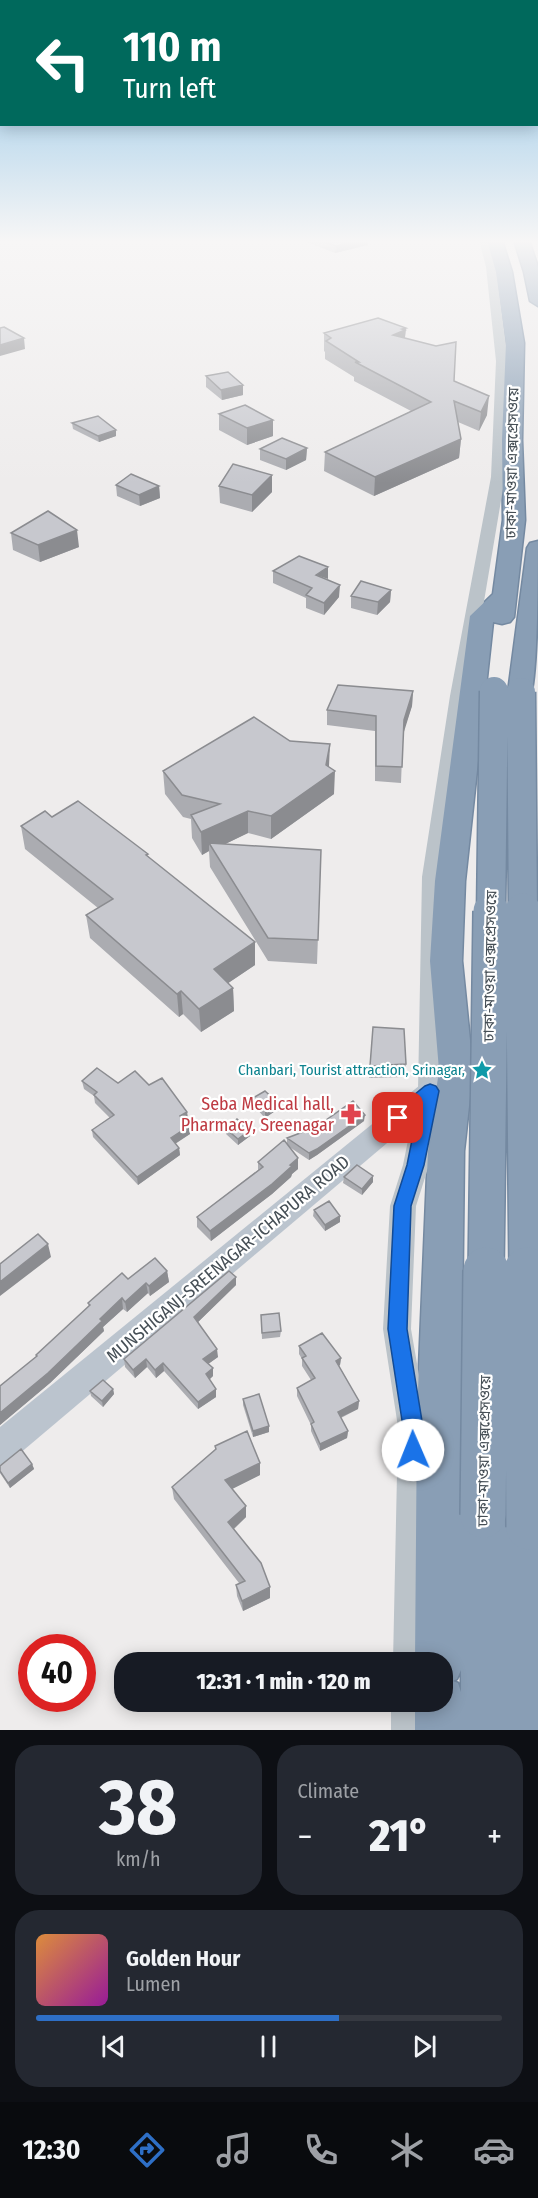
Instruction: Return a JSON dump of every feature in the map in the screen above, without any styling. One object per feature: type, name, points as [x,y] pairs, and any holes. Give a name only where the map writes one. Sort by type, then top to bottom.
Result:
[{"type":"highway","name":"ঢাকা-মাওয়া এক্সপ্রেসওয়ে","points":[[500,632],[514,520],[512,440],[515,343],[512,321]]},
{"type":"highway","name":"ঢাকা-মাওয়া এক্সপ্রেসওয়ে","points":[[487,1730],[483,1515],[504,684],[536,607],[538,548]]},
{"type":"highway","points":[[440,1652],[439,1415],[446,1151],[438,961],[442,879],[482,616],[504,597]]},
{"type":"highway","points":[[536,607],[531,717],[538,729]]},
{"type":"highway","name":"ঢাকা-মাওয়া এক্সপ্রেসওয়ে","points":[[504,684],[537,1730]]},
{"type":"highway","points":[[536,1003],[538,1106]]},
{"type":"highway","points":[[440,1712],[440,1730]]},
{"type":"main road","name":"MUNSHIGANJ-SREENAGAR-ICHAPURA ROAD","points":[[0,1448],[536,1003]]},
{"type":"street","points":[[442,879],[459,696],[498,477],[502,361],[497,321]]},
{"type":"street","points":[[410,1652],[413,1427],[397,1329],[403,1206],[443,1080]]},
{"type":"street","points":[[409,1712],[409,1730]]},
{"type":"building","points":[[368,321],[386,321],[406,328],[393,335],[436,346],[456,342],[454,381],[489,396],[481,412],[454,401],[461,439],[375,477],[325,452],[431,402],[355,362],[359,362],[326,341],[331,338],[324,333]]},
{"type":"building","points":[[4,327],[24,338],[0,345],[0,328]]},
{"type":"building","points":[[228,372],[243,385],[221,390],[206,376]]},
{"type":"building","points":[[245,405],[273,420],[247,428],[219,414]]},
{"type":"building","points":[[98,416],[116,430],[98,436],[72,423]]},
{"type":"building","points":[[282,438],[307,448],[286,459],[260,449]]},
{"type":"building","points":[[233,464],[272,475],[252,495],[219,486]]},
{"type":"building","points":[[131,474],[159,486],[139,495],[116,485]]},
{"type":"building","points":[[48,511],[77,530],[38,545],[11,533]]},
{"type":"building","points":[[299,556],[328,567],[316,575],[340,585],[324,603],[306,595],[312,588],[273,571]]},
{"type":"building","points":[[361,581],[391,590],[378,602],[351,596]]},
{"type":"building","points":[[338,685],[413,691],[404,720],[402,767],[376,766],[376,716],[327,710]]},
{"type":"building","points":[[254,717],[290,741],[330,744],[326,765],[335,771],[271,816],[248,811],[201,832],[191,815],[220,804],[182,795],[163,771]]},
{"type":"building","points":[[78,801],[148,854],[146,855],[255,942],[214,969],[233,988],[199,1009],[181,991],[177,994],[86,915],[113,899],[21,826],[45,811],[52,817]]},
{"type":"building","points":[[209,843],[321,850],[318,940],[268,938]]},
{"type":"building","points":[[373,1027],[404,1029],[406,1064],[370,1066]]},
{"type":"building","points":[[97,1068],[118,1083],[135,1071],[149,1085],[162,1078],[187,1112],[180,1116],[189,1126],[171,1138],[179,1148],[137,1177],[92,1130],[114,1115],[94,1095],[97,1092],[82,1081]]},
{"type":"building","points":[[265,1091],[278,1103],[265,1111],[253,1098]]},
{"type":"building","points":[[353,1101],[365,1115],[317,1149],[309,1153],[287,1138],[316,1127]]},
{"type":"building","points":[[237,1119],[250,1130],[238,1139],[225,1128]]},
{"type":"building","points":[[284,1140],[298,1158],[290,1165],[292,1166],[210,1231],[197,1217],[263,1167],[258,1162]]},
{"type":"building","points":[[357,1165],[373,1176],[362,1189],[344,1177]]},
{"type":"building","points":[[329,1201],[340,1216],[325,1225],[314,1210]]},
{"type":"building","points":[[38,1234],[48,1244],[0,1282],[0,1264]]},
{"type":"building","points":[[155,1258],[167,1271],[149,1286],[146,1283],[125,1302],[122,1298],[100,1319],[102,1321],[48,1373],[0,1413],[0,1386],[37,1356],[90,1305],[88,1303],[122,1273],[128,1279]]},
{"type":"building","points":[[229,1271],[236,1277],[194,1317],[217,1349],[203,1359],[213,1368],[206,1374],[216,1389],[198,1402],[163,1363],[155,1370],[146,1359],[133,1370],[124,1359]]},
{"type":"building","points":[[279,1313],[281,1331],[262,1333],[261,1315]]},
{"type":"building","points":[[322,1333],[341,1358],[336,1361],[359,1401],[338,1412],[348,1431],[320,1444],[311,1424],[314,1422],[297,1388],[315,1378],[302,1358],[306,1356],[299,1346]]},
{"type":"building","points":[[103,1380],[113,1389],[102,1401],[90,1391]]},
{"type":"building","points":[[259,1394],[269,1426],[253,1431],[243,1399]]},
{"type":"building","points":[[247,1431],[260,1463],[225,1480],[246,1506],[228,1522],[261,1563],[270,1587],[242,1601],[236,1585],[245,1581],[172,1487],[216,1449],[215,1446]]},
{"type":"building","points":[[21,1449],[32,1464],[8,1483],[0,1471],[0,1466]]},
{"type":"place","name":"Chanbari, Tourist attraction, Srinagar,","points":[[482,1070]]},
{"type":"place","name":"Seba Medical hall, Pharmacy, Sreenagar","points":[[351,1114]]},
{"type":"route","points":[[398,1118],[430,1091],[416,1165],[403,1206],[397,1329],[413,1427],[413,1450]]}]
